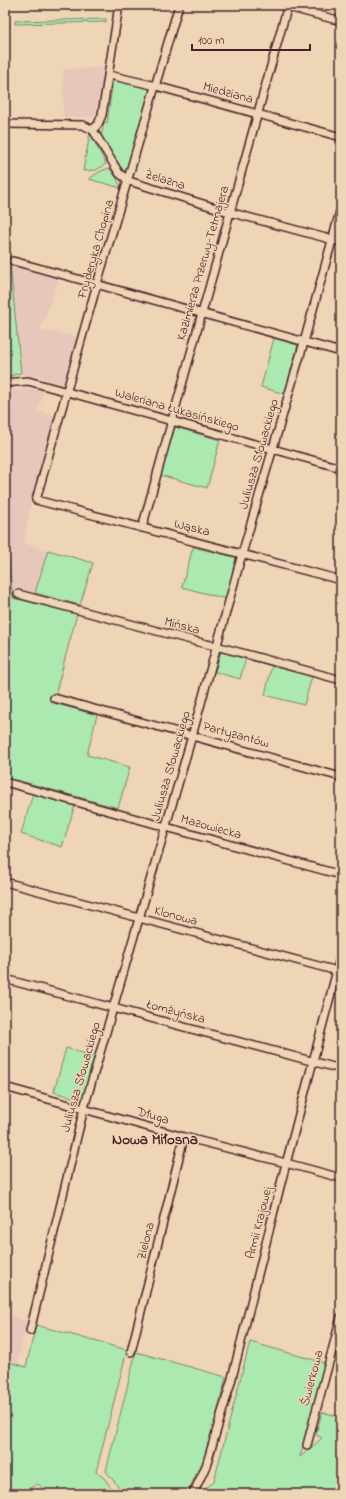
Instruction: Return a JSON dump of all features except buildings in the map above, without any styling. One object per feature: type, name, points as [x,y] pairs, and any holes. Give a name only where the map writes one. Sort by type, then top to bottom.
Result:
[{"type":"street","points":[[5,124],[83,125],[93,130],[98,124],[102,115],[119,5]]},
{"type":"street","name":"Fryderyka Chopina","points":[[36,500],[68,392],[97,284],[179,5]]},
{"type":"street","points":[[280,5],[341,21]]},
{"type":"street","name":"Kazimierza Przerwy-Tetmajera","points":[[142,528],[288,6]]},
{"type":"street","name":"Miedziana","points":[[109,76],[156,86],[341,137]]},
{"type":"street","name":"Żelazna","points":[[93,130],[119,173],[128,181],[230,212],[341,242]]},
{"type":"street","name":"Juliusza Słowackiego","points":[[30,1331],[84,1108],[192,736],[216,646],[341,208]]},
{"type":"street","points":[[13,261],[341,352]]},
{"type":"street","name":"Waleriana Łukasińskiego","points":[[5,383],[28,381],[341,468]]},
{"type":"street","name":"Wąska","points":[[36,500],[341,580]]},
{"type":"street","name":"Mińska","points":[[18,594],[341,680]]},
{"type":"street","name":"Partyzantów","points":[[54,698],[341,777]]},
{"type":"street","name":"Mazowiecka","points":[[5,782],[341,875]]},
{"type":"street","name":"Klonowa","points":[[5,882],[339,972]]},
{"type":"street","name":"Armii Krajowej","points":[[192,1494],[206,1466],[218,1428],[286,1162],[339,972],[341,955]]},
{"type":"street","name":"Łomżyńska","points":[[5,978],[341,1069]]},
{"type":"street","name":"Długa","points":[[5,1087],[184,1137],[286,1162],[341,1178]]},
{"type":"street","name":"Zielona","points":[[131,1352],[184,1137]]},
{"type":"street","name":"Świerkowa","points":[[307,1445],[341,1317]]},
{"type":"shaded area","points":[[105,68],[98,114],[94,117],[63,117],[63,69]]},
{"type":"shaded area","points":[[10,266],[59,280],[40,330],[79,337],[67,386],[21,373]]},
{"type":"shaded area","points":[[32,389],[44,391],[38,411],[57,416],[32,497],[24,543],[48,550],[35,593],[15,588],[13,600],[5,531],[5,390]]},
{"type":"shaded area","points":[[5,1315],[27,1321],[17,1364],[5,1361]]},
{"type":"green space","points":[[106,19],[106,22],[15,24],[15,21]]},
{"type":"green space","points":[[113,80],[151,88],[126,175],[101,138],[104,122],[107,123]]},
{"type":"green space","points":[[90,133],[106,164],[96,170],[83,171]]},
{"type":"green space","points":[[109,168],[116,177],[121,188],[89,179],[99,172]]},
{"type":"green space","points":[[5,198],[9,255],[21,373],[5,377]]},
{"type":"green space","points":[[274,338],[298,345],[285,394],[261,387]]},
{"type":"green space","points":[[175,427],[220,440],[207,488],[160,475]]},
{"type":"green space","points":[[5,531],[13,598],[77,614],[53,703],[97,715],[87,755],[130,767],[118,808],[17,780],[5,786]]},
{"type":"green space","points":[[193,547],[238,558],[226,599],[182,587]]},
{"type":"green space","points":[[48,550],[93,563],[80,605],[35,593]]},
{"type":"green space","points":[[221,652],[246,658],[240,679],[215,672]]},
{"type":"green space","points":[[272,665],[312,676],[304,705],[265,695]]},
{"type":"green space","points":[[33,794],[75,805],[62,847],[21,834]]},
{"type":"green space","points":[[66,1048],[95,1057],[83,1100],[54,1092]]},
{"type":"green space","points":[[36,1325],[127,1350],[96,1472],[104,1478],[116,1494],[49,1494],[38,1484],[17,1494],[5,1494],[5,1361],[26,1367]]},
{"type":"green space","points":[[250,1342],[325,1363],[300,1457],[322,1438],[316,1435],[322,1412],[341,1417],[341,1494],[200,1494],[214,1481]]},
{"type":"green space","points":[[136,1352],[226,1377],[206,1457],[199,1468],[187,1494],[124,1494],[106,1471]]},
{"type":"district","name":"Nowa Miłosna","points":[[155,1140]]}]
